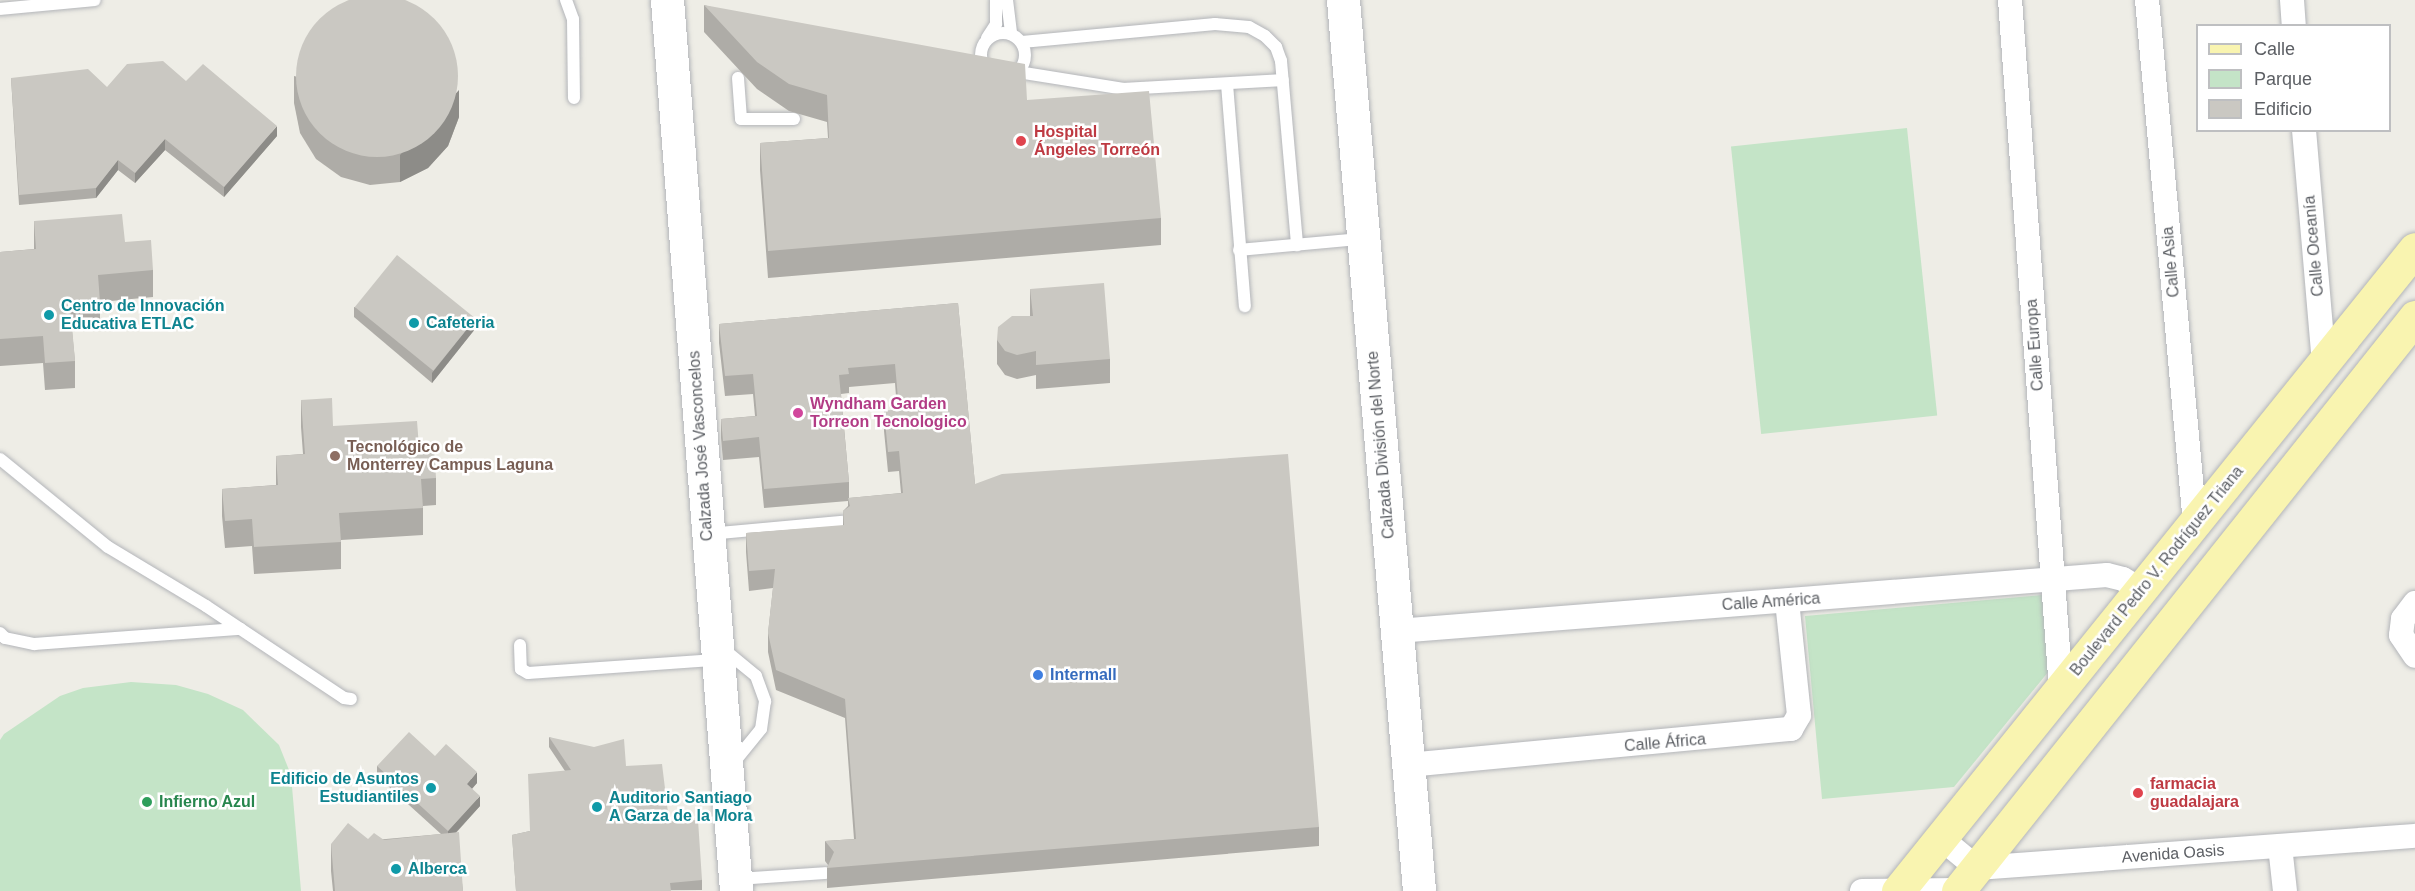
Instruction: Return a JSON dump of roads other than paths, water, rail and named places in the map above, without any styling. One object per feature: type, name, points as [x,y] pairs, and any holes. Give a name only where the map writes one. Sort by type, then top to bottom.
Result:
[{"type":"main road","name":"Calzada José Vasconcelos","points":[[668,0],[735,885]]},
{"type":"main road","name":"Calzada División del Norte","points":[[1344,0],[1419,891]]},
{"type":"main road","name":"Boulevard Pedro V. Rodríguez Triana","points":[[1900,890],[2415,249]]},
{"type":"main road","points":[[1965,883],[2415,317]]},
{"type":"main road","points":[[2302,457],[2329,399],[2324,362]]},
{"type":"street","name":"Calle Europa","points":[[2010,0],[2061,690]]},
{"type":"street","name":"Calle Asia","points":[[2147,0],[2195,523]]},
{"type":"street","points":[[2292,0],[2295,24]]},
{"type":"street","name":"Calle Oceanía","points":[[2304,132],[2324,362]]},
{"type":"street","name":"Calle América","points":[[1397,631],[2107,575],[2122,579],[2141,590]]},
{"type":"street","name":"Calle África","points":[[1408,765],[1791,729],[1799,716],[1787,601]]},
{"type":"street","points":[[2415,603],[2403,619],[2402,635],[2415,656]]},
{"type":"street","name":"Avenida Oasis","points":[[1862,891],[1900,890],[2280,846],[2415,836]]},
{"type":"street","points":[[1942,839],[1965,883]]},
{"type":"street","points":[[2280,846],[2285,891]]},
{"type":"lane","points":[[0,9],[95,0]]},
{"type":"lane","points":[[566,0],[573,20],[574,98]]},
{"type":"lane","points":[[996,0],[996,24],[986,39],[981,60],[986,70],[1007,77],[1018,72],[1124,89],[1283,80]]},
{"type":"lane","points":[[1007,0],[1011,34]]},
{"type":"lane","points":[[1022,42],[1231,24],[1249,27],[1276,47],[1283,80],[1297,245]]},
{"type":"lane","points":[[986,39],[995,33],[1011,34],[1022,42],[1025,53],[1018,72]]},
{"type":"lane","points":[[738,78],[741,119],[794,119]]},
{"type":"lane","points":[[1227,84],[1245,306]]},
{"type":"lane","points":[[1239,250],[1364,239]]},
{"type":"lane","points":[[0,459],[108,547],[240,629],[344,698],[351,699]]},
{"type":"lane","points":[[708,534],[842,522]]},
{"type":"lane","points":[[0,633],[5,638],[34,644],[240,629]]},
{"type":"lane","points":[[519,645],[521,669],[528,673],[717,652],[756,676],[765,701],[761,729],[726,770]]},
{"type":"lane","points":[[735,885],[826,873]]},
{"type":"place","name":"Hospital Ángeles Torreón","points":[[1021,141]]},
{"type":"place","name":"Centro de Innovación Educativa ETLAC","points":[[49,315]]},
{"type":"place","name":"Cafeteria","points":[[414,323]]},
{"type":"place","name":"Wyndham Garden Torreon Tecnologico","points":[[798,413]]},
{"type":"place","name":"Tecnológico de Monterrey Campus Laguna","points":[[335,456]]},
{"type":"place","name":"Intermall","points":[[1038,675]]},
{"type":"place","name":"Edificio de Asuntos Estudiantiles","points":[[431,788]]},
{"type":"place","name":"farmacia guadalajara","points":[[2138,793]]},
{"type":"place","name":"Infierno Azul","points":[[147,802]]},
{"type":"place","name":"Auditorio Santiago A Garza de la Mora","points":[[597,807]]},
{"type":"place","name":"Alberca","points":[[396,869]]}]
